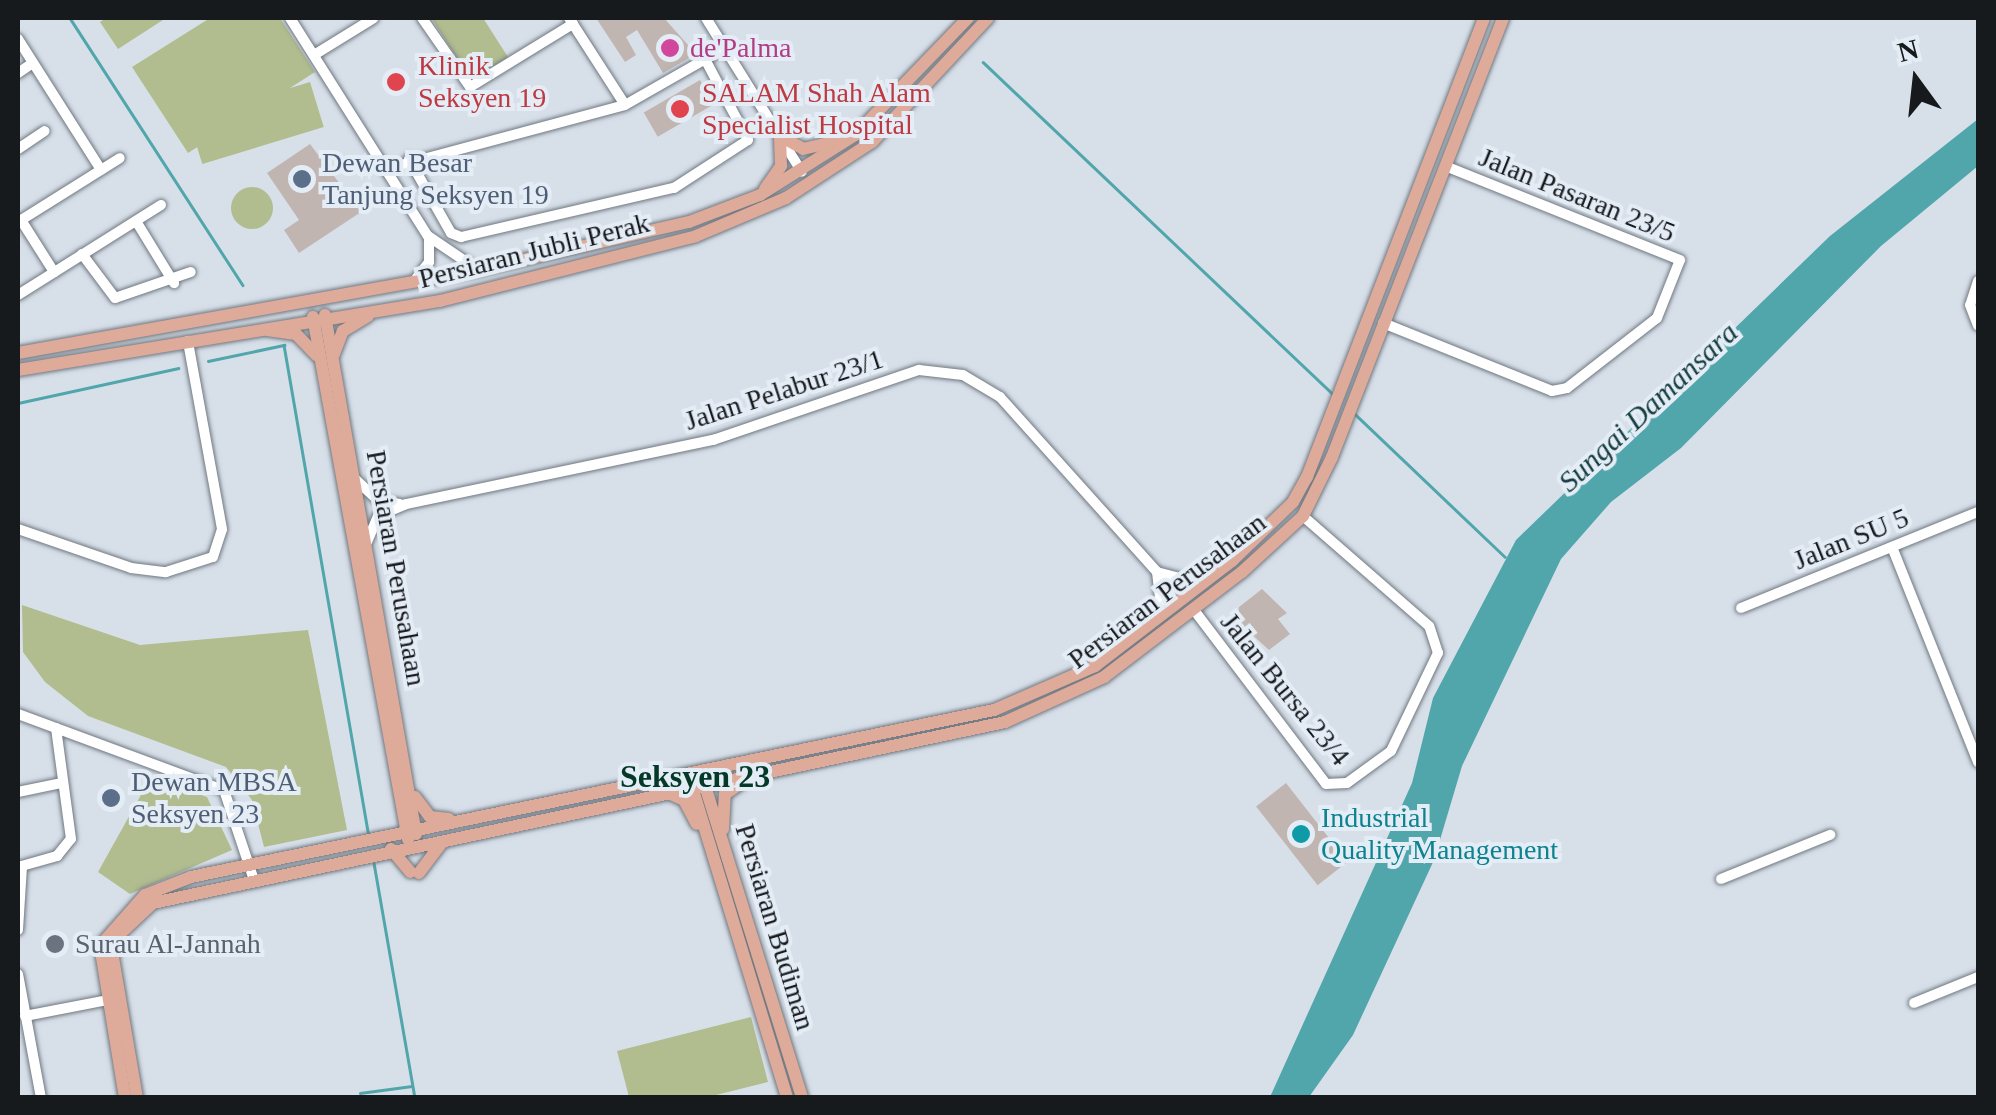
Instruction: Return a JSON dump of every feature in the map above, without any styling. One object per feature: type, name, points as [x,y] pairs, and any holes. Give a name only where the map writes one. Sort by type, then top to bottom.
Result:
[{"type":"main road","name":"Persiaran Jubli Perak","points":[[18,353],[479,270],[688,222],[760,194],[802,172],[855,135],[968,18]]},
{"type":"main road","name":"Persiaran Jubli Perak","points":[[18,370],[188,341],[318,313],[400,308],[696,236],[827,173],[900,116],[988,18]]},
{"type":"main road","name":"Persiaran Perusahaan","points":[[413,838],[448,838],[664,790],[696,778],[1035,697],[1095,666],[1162,615],[1293,502],[1334,409],[1484,18]]},
{"type":"main road","name":"Persiaran Perusahaan","points":[[137,1098],[114,945],[153,903],[252,871],[413,838],[500,812],[763,768],[1041,710],[1104,677],[1194,610],[1303,516],[1347,419],[1503,18]]},
{"type":"main road","points":[[760,194],[781,166],[780,136],[810,149],[855,135]]},
{"type":"main road","points":[[802,172],[827,173]]},
{"type":"main road","points":[[294,301],[318,313],[332,295]]},
{"type":"main road","points":[[251,328],[296,334],[328,364],[352,322],[400,308]]},
{"type":"main road","name":"Persiaran Perusahaan","points":[[318,313],[413,838]]},
{"type":"main road","points":[[171,324],[188,341],[200,319]]},
{"type":"main road","name":"Persiaran Perusahaan","points":[[328,364],[366,543],[404,786]]},
{"type":"main road","points":[[718,853],[725,794],[763,768]]},
{"type":"main road","name":"Persiaran Budiman","points":[[696,778],[787,1098]]},
{"type":"main road","points":[[404,786],[430,817],[500,812]]},
{"type":"main road","points":[[404,786],[396,825],[383,844],[414,873],[427,852],[448,838]]},
{"type":"main road","points":[[664,790],[684,800],[718,853]]},
{"type":"main road","name":"Persiaran Budiman","points":[[718,853],[802,1098]]},
{"type":"main road","name":"Persiaran Perusahaan","points":[[125,1098],[102,937],[133,903],[191,877],[252,871]]},
{"type":"street","points":[[290,18],[428,236],[479,270]]},
{"type":"street","points":[[314,56],[374,18]]},
{"type":"street","points":[[422,18],[470,87],[571,20],[625,106]]},
{"type":"street","points":[[706,18],[802,172]]},
{"type":"street","points":[[18,40],[101,170]]},
{"type":"street","points":[[386,168],[625,106],[725,48]]},
{"type":"street","points":[[409,159],[450,233],[461,237],[674,188],[748,135],[705,59]]},
{"type":"street","points":[[18,73],[33,63]]},
{"type":"street","points":[[18,149],[45,132]]},
{"type":"street","points":[[54,272],[19,221],[120,158]]},
{"type":"street","name":"Jalan Pasaran 23/5","points":[[1383,323],[1552,391],[1567,388],[1657,318],[1680,260],[1445,166]]},
{"type":"street","points":[[18,295],[161,205]]},
{"type":"street","points":[[136,221],[174,283]]},
{"type":"street","points":[[410,283],[430,262],[428,236]]},
{"type":"street","points":[[82,254],[110,294],[174,283],[191,272]]},
{"type":"street","points":[[1978,281],[1970,304],[1978,326]]},
{"type":"street","points":[[18,529],[131,568],[166,572],[213,557],[222,529],[188,341]]},
{"type":"street","name":"Jalan Pelabur 23/1","points":[[366,543],[378,516],[406,504],[713,440],[891,376],[941,372],[963,375],[1008,404],[1157,572]]},
{"type":"street","points":[[354,478],[379,501],[406,504]]},
{"type":"street","name":"Jalan SU 5","points":[[1741,608],[1978,512]]},
{"type":"street","name":"Jalan Bursa 23/4","points":[[1194,610],[1326,784],[1348,783],[1391,750],[1438,653],[1429,626],[1303,516]]},
{"type":"street","points":[[1892,547],[1978,762]]},
{"type":"street","points":[[1162,615],[1157,572],[1202,584]]},
{"type":"street","points":[[18,714],[224,790],[252,871]]},
{"type":"street","points":[[18,930],[20,867],[57,856],[71,840],[56,728]]},
{"type":"street","points":[[18,792],[62,783]]},
{"type":"street","points":[[1721,879],[1830,835]]},
{"type":"street","points":[[18,974],[22,1014],[41,1098]]},
{"type":"street","points":[[1914,1003],[1978,977]]},
{"type":"street","points":[[22,1014],[108,1000]]},
{"type":"green space","points":[[106,18],[166,18],[118,49],[100,22]]},
{"type":"green space","points":[[210,18],[280,18],[315,72],[188,153],[132,67]]},
{"type":"green space","points":[[483,18],[508,57],[471,80],[432,19]]},
{"type":"green space","points":[[310,82],[324,127],[202,164],[189,119]]},
{"type":"green space","points":[[252,187],[267,193],[273,208],[267,223],[252,229],[237,223],[231,208],[237,193]]},
{"type":"green space","points":[[22,605],[140,645],[308,630],[347,830],[264,847],[252,800],[226,767],[88,716],[45,682],[23,652]]},
{"type":"green space","points":[[151,777],[207,797],[232,850],[130,894],[98,872]]},
{"type":"green space","points":[[751,1017],[768,1082],[708,1097],[629,1097],[617,1051]]},
{"type":"water","points":[[1978,119],[1978,166],[1881,246],[1681,448],[1611,502],[1561,559],[1462,766],[1434,860],[1353,1035],[1309,1097],[1270,1097],[1412,783],[1433,698],[1516,540],[1830,236]]},
{"type":"building","name":"de'Palma","points":[[596,18],[664,18],[696,54],[663,73],[637,30],[626,37],[636,55],[625,62]]},
{"type":"building","name":"SALAM Shah Alam Specialist Hospital","points":[[700,80],[714,104],[658,137],[644,112]]},
{"type":"building","points":[[310,144],[361,212],[299,253],[284,230],[299,220],[267,173]]},
{"type":"building","points":[[1262,589],[1287,613],[1278,619],[1290,634],[1269,650],[1237,621],[1239,607]]},
{"type":"building","name":"Industrial Quality Management","points":[[1286,783],[1348,862],[1318,885],[1256,806]]},
{"type":"waterway","points":[[70,18],[243,285]]},
{"type":"waterway","points":[[983,62],[1334,395]]},
{"type":"waterway","points":[[208,361],[284,345],[369,835]]},
{"type":"waterway","points":[[18,403],[178,368]]},
{"type":"waterway","points":[[1355,414],[1505,557]]},
{"type":"waterway","points":[[374,863],[415,1098]]},
{"type":"waterway","points":[[360,1093],[412,1086]]},
{"type":"place","name":"de'Palma","points":[[670,48]]},
{"type":"place","name":"Klinik Seksyen 19","points":[[396,82]]},
{"type":"place","name":"SALAM Shah Alam Specialist Hospital","points":[[680,109]]},
{"type":"place","name":"Dewan Besar Tanjung Seksyen 19","points":[[302,179]]},
{"type":"place","name":"Dewan MBSA Seksyen 23","points":[[111,798]]},
{"type":"place","name":"Industrial Quality Management","points":[[1301,834]]},
{"type":"place","name":"Surau Al-Jannah","points":[[55,944]]},
{"type":"district","name":"Seksyen 23","points":[[695,776]]},
{"type":"water label","name":"Sungai Damansara","points":[[1648,407]]}]
